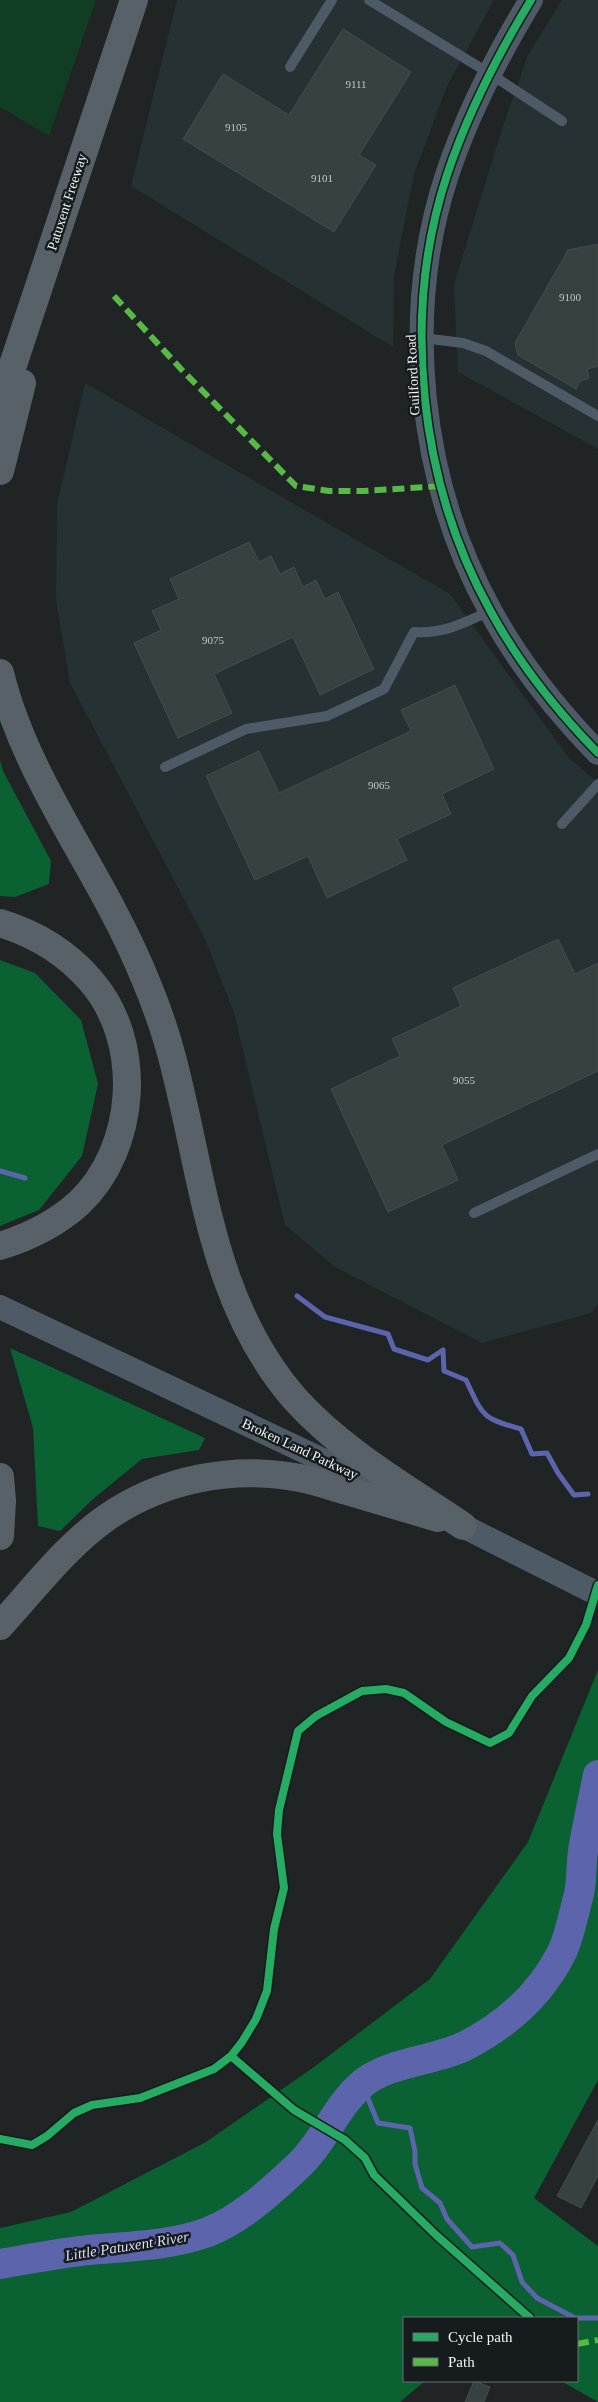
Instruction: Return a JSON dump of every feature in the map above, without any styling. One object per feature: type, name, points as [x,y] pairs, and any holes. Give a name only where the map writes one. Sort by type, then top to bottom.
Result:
[{"type":"highway","name":"Patuxent Freeway","points":[[0,404],[134,0]]},
{"type":"highway","points":[[0,471],[82,156]]},
{"type":"highway","points":[[0,673],[12,711],[36,768],[113,909],[158,1010],[172,1058],[216,1245],[228,1286],[243,1320],[266,1361],[296,1400],[339,1440],[463,1526]]},
{"type":"highway","points":[[0,923],[21,930],[46,942],[72,961],[92,982],[107,1004],[119,1032],[126,1059],[127,1089],[124,1120],[113,1154],[97,1181],[79,1203],[52,1224],[26,1238],[0,1246]]},
{"type":"highway","points":[[0,1626],[76,1544],[105,1519],[141,1498],[179,1482],[229,1474],[263,1472],[301,1478],[463,1526]]},
{"type":"highway","points":[[0,1476],[2,1501],[0,1536]]},
{"type":"street","name":"Guilford Road","points":[[531,0],[489,73],[465,127],[442,195],[427,267],[423,338],[427,411],[442,486],[468,564],[490,611],[536,682],[562,716],[598,753]]},
{"type":"street","name":"Broken Land Parkway","points":[[0,1307],[463,1526],[598,1594]]},
{"type":"lane","points":[[290,67],[332,0]]},
{"type":"lane","points":[[370,0],[489,73],[562,121]]},
{"type":"lane","points":[[423,338],[463,343],[486,351],[598,416]]},
{"type":"lane","points":[[165,767],[246,729],[327,716],[384,689],[414,632],[433,633],[448,630],[490,611]]},
{"type":"lane","points":[[562,824],[598,784]]},
{"type":"lane","points":[[474,1213],[598,1154]]},
{"type":"shaded area","points":[[177,0],[494,0],[447,86],[414,174],[394,276],[393,347],[131,186]]},
{"type":"shaded area","points":[[562,0],[598,0],[598,449],[458,372],[454,284],[504,123],[528,55]]},
{"type":"shaded area","points":[[85,383],[450,594],[568,757],[598,783],[598,1304],[591,1313],[482,1343],[335,1267],[285,1225],[234,1013],[205,939],[70,683],[56,601],[57,505]]},
{"type":"green space","points":[[0,0],[96,0],[49,136],[0,107]]},
{"type":"green space","points":[[0,760],[3,771],[51,861],[49,884],[15,897],[0,896]]},
{"type":"green space","points":[[0,960],[35,973],[81,1020],[98,1084],[82,1156],[39,1210],[0,1226]]},
{"type":"green space","points":[[10,1348],[205,1438],[199,1450],[142,1459],[93,1499],[60,1531],[38,1526],[33,1428]]},
{"type":"green space","points":[[598,1670],[598,2080],[534,2198],[598,2246],[598,2402],[563,2382],[578,2382],[578,2317],[403,2317],[403,2382],[424,2382],[400,2402],[0,2402],[0,2228],[71,2212],[206,2142],[314,2067],[430,1979],[528,1842]]},
{"type":"building","points":[[343,29],[411,72],[359,155],[376,165],[334,232],[183,139],[223,74],[289,115]]},
{"type":"building","points":[[598,244],[598,366],[587,369],[589,378],[580,381],[576,389],[518,355],[515,343],[568,250]]},
{"type":"building","points":[[249,542],[259,562],[271,556],[280,574],[294,567],[303,587],[316,580],[325,599],[338,592],[374,669],[320,695],[293,637],[214,674],[232,713],[178,738],[134,643],[161,630],[152,611],[179,599],[170,579]]},
{"type":"building","points":[[455,685],[494,769],[442,794],[451,814],[397,839],[407,860],[327,898],[308,856],[255,880],[206,776],[259,751],[279,793],[411,731],[401,710]]},
{"type":"building","points":[[558,939],[575,974],[598,963],[598,1071],[442,1145],[458,1180],[388,1212],[331,1089],[400,1056],[392,1039],[461,1006],[453,988]]},
{"type":"building","points":[[598,2120],[598,2176],[581,2208],[557,2196]]},
{"type":"building","points":[[474,2382],[490,2387],[484,2402],[465,2402]]},
{"type":"waterway","points":[[0,1171],[25,1178]]},
{"type":"waterway","points":[[297,1296],[325,1317],[388,1334],[394,1349],[428,1360],[443,1350],[444,1371],[466,1380],[476,1401],[485,1414],[498,1422],[521,1429],[532,1454],[547,1453],[558,1473],[574,1495],[588,1494]]},
{"type":"waterway","name":"Little Patuxent River","points":[[0,2264],[78,2251],[164,2243],[194,2237],[221,2226],[245,2212],[298,2166],[315,2147],[352,2094],[371,2077],[384,2071],[465,2046],[508,2018],[533,1995],[544,1981],[565,1945],[579,1894],[583,1851],[598,1775]]},
{"type":"waterway","points":[[362,2084],[378,2123],[410,2128],[415,2151],[415,2164],[422,2188],[440,2203],[447,2219],[472,2247],[500,2243],[513,2255],[522,2282],[537,2298],[573,2317]]},
{"type":"waterway","points":[[578,2318],[598,2318]]},
{"type":"marked path","points":[[114,296],[181,369],[296,486],[329,491],[364,491],[442,486]]},
{"type":"marked path","points":[[578,2344],[598,2340]]},
{"type":"cycle path","points":[[531,0],[506,42],[484,85],[464,129],[447,175],[433,229],[424,284],[422,341],[425,398],[433,454],[447,509],[467,562],[491,612],[527,669],[553,703],[598,753]]},
{"type":"cycle path","points":[[0,2139],[32,2145],[47,2136],[74,2113],[92,2105],[140,2098],[214,2069],[231,2056],[242,2042],[256,2019],[267,1991],[274,1929],[284,1888],[277,1834],[279,1810],[298,1731],[316,1716],[362,1691],[386,1689],[404,1693],[446,1722],[490,1743],[509,1733],[532,1696],[569,1658],[586,1625],[598,1585]]},
{"type":"cycle path","points":[[231,2056],[294,2110],[345,2140],[365,2158],[374,2175],[436,2235],[529,2317]]}]
